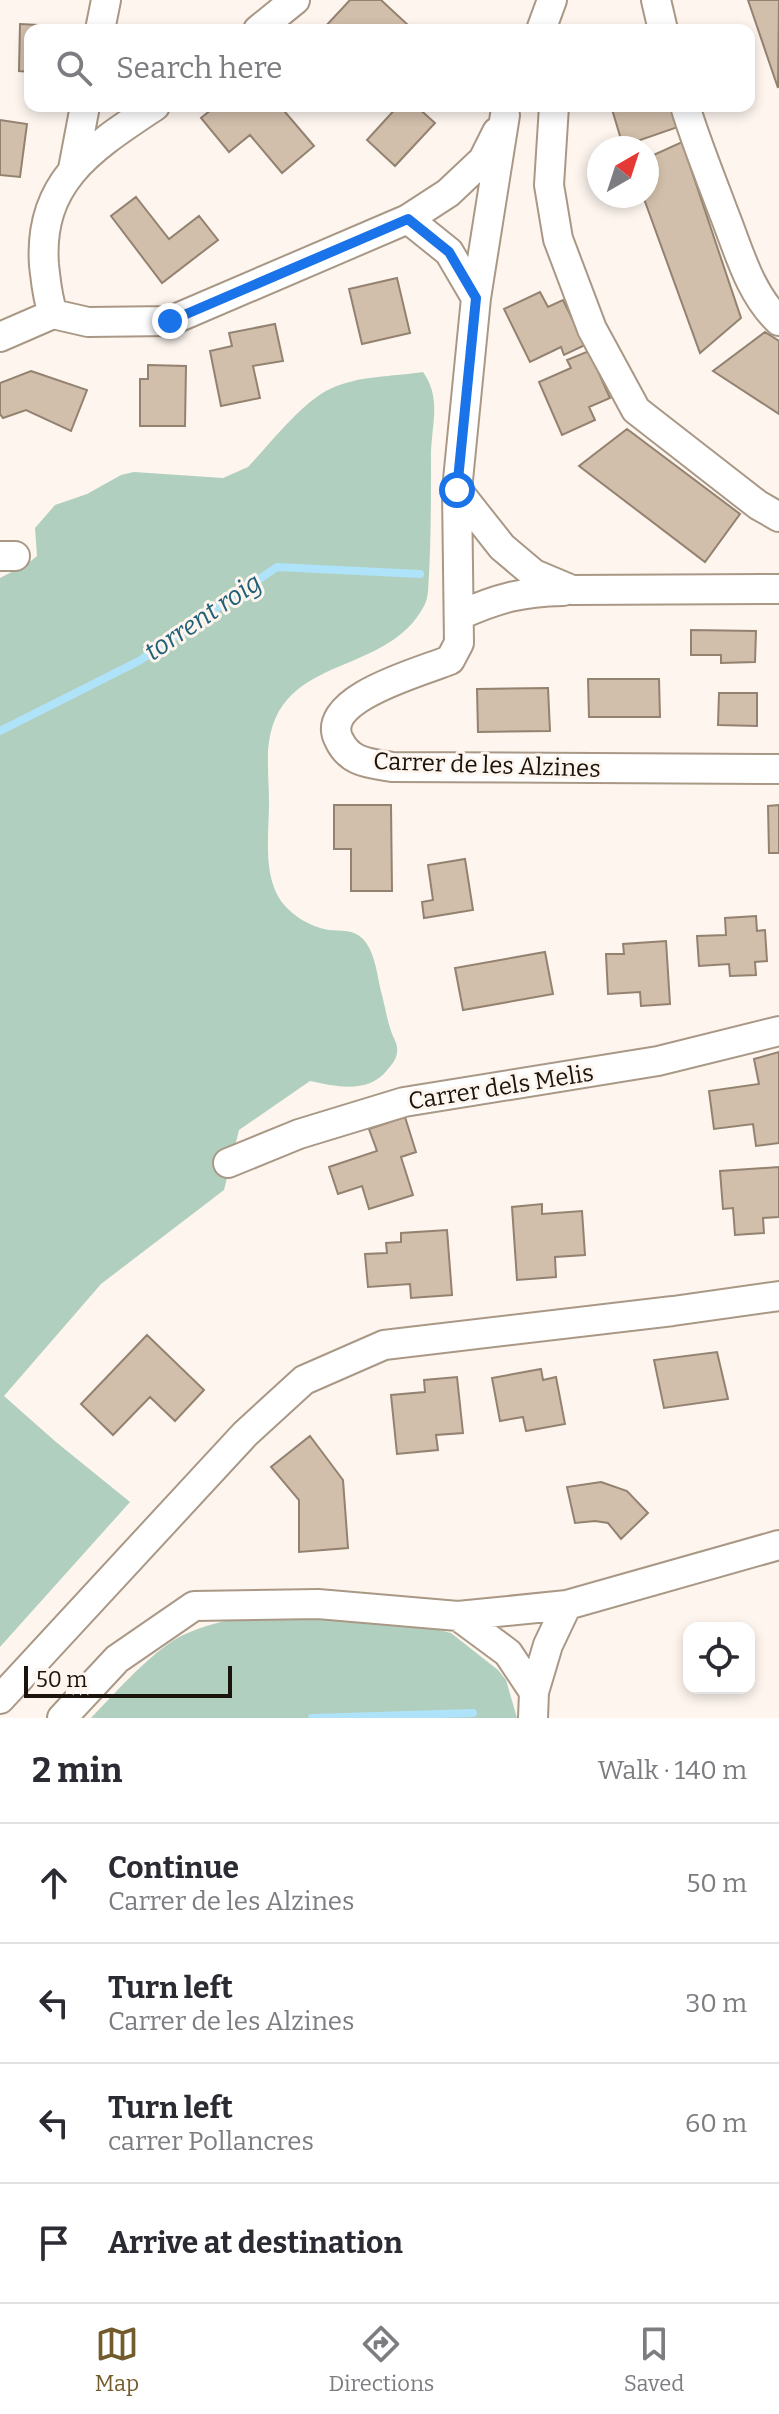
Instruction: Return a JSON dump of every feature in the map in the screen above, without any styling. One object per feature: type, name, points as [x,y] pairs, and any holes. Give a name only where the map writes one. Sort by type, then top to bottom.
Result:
[{"type":"street","points":[[101,24],[106,0]]},
{"type":"street","points":[[265,24],[295,0]]},
{"type":"street","points":[[543,24],[552,0]]},
{"type":"street","points":[[559,24],[560,0]]},
{"type":"street","points":[[656,0],[662,24]]},
{"type":"street","points":[[73,169],[84,112]]},
{"type":"street","points":[[53,314],[46,295],[43,241],[52,200],[73,169],[116,132],[145,112]]},
{"type":"street","points":[[0,337],[53,314],[88,322],[170,321],[408,219],[448,193],[483,160],[507,112]]},
{"type":"street","name":"Carrer de les Alzines","points":[[507,112],[476,298],[457,490],[459,643],[450,660],[353,700],[336,721],[336,735],[345,753],[364,762],[392,767],[779,769]]},
{"type":"street","points":[[554,112],[549,185],[558,239],[592,329],[636,410],[758,505],[779,517]]},
{"type":"street","points":[[687,112],[750,279],[779,321]]},
{"type":"street","points":[[408,219],[449,252],[476,298]]},
{"type":"street","points":[[457,490],[502,547],[534,574],[572,590]]},
{"type":"street","points":[[460,615],[509,596],[530,592],[779,589]]},
{"type":"street","name":"Carrer dels Melis","points":[[228,1163],[299,1134],[404,1102],[658,1061],[779,1031]]},
{"type":"street","points":[[0,1699],[245,1434],[304,1380],[384,1345],[779,1296]]},
{"type":"street","points":[[62,1718],[117,1659],[194,1606],[318,1604],[458,1616],[567,1605],[779,1545]]},
{"type":"street","points":[[533,1705],[548,1645],[567,1605]]},
{"type":"street","points":[[458,1616],[508,1653],[533,1705]]},
{"type":"green space","points":[[423,372],[433,393],[434,404],[430,560],[425,604],[407,629],[383,646],[330,670],[306,684],[285,702],[272,728],[268,766],[268,852],[274,887],[283,904],[301,919],[329,930],[347,931],[363,939],[373,958],[388,1022],[397,1045],[396,1057],[380,1077],[362,1085],[352,1087],[310,1081],[239,1130],[224,1190],[101,1284],[4,1396],[130,1502],[0,1647],[0,578],[37,556],[35,528],[55,505],[134,472],[223,478],[248,467],[298,413],[330,389],[364,379]]},
{"type":"green space","points":[[240,1617],[408,1622],[451,1633],[498,1670],[506,1680],[517,1718],[91,1718],[141,1666],[174,1640],[198,1629]]},
{"type":"building","points":[[350,0],[381,0],[407,24],[328,24]]},
{"type":"building","points":[[748,0],[779,0],[778,88]]},
{"type":"building","points":[[20,24],[24,24],[24,71],[19,71]]},
{"type":"building","points":[[208,112],[285,112],[314,146],[282,173],[250,135],[229,152],[201,118]]},
{"type":"building","points":[[393,112],[423,112],[435,123],[395,166],[367,140]]},
{"type":"building","points":[[613,112],[673,112],[678,127],[652,136],[620,136]]},
{"type":"building","points":[[0,120],[27,124],[20,177],[0,175]]},
{"type":"building","points":[[682,142],[741,318],[700,353],[647,208],[659,208],[659,153]]},
{"type":"building","points":[[136,197],[169,239],[199,216],[218,240],[162,283],[111,216]]},
{"type":"building","points":[[397,278],[410,333],[362,344],[349,289]]},
{"type":"building","points":[[540,292],[548,307],[563,300],[585,345],[564,355],[561,347],[530,362],[504,309]]},
{"type":"building","points":[[275,324],[283,361],[253,366],[260,398],[221,406],[210,351],[232,346],[229,333]]},
{"type":"building","points":[[765,332],[779,341],[779,414],[713,371]]},
{"type":"building","points":[[589,351],[610,398],[589,407],[595,420],[562,435],[539,382],[571,368],[567,360]]},
{"type":"building","points":[[148,365],[186,366],[185,426],[140,426],[140,379],[148,379]]},
{"type":"building","points":[[31,371],[87,390],[71,431],[26,410],[3,418],[0,414],[0,383]]},
{"type":"building","points":[[627,429],[740,514],[705,562],[579,466]]},
{"type":"building","points":[[691,630],[756,631],[755,662],[721,663],[721,655],[691,655]]},
{"type":"building","points":[[588,679],[659,679],[660,717],[589,717]]},
{"type":"building","points":[[548,688],[550,731],[478,732],[477,689]]},
{"type":"building","points":[[719,693],[757,693],[757,726],[718,725]]},
{"type":"building","points":[[334,805],[391,805],[392,891],[351,891],[351,849],[334,849]]},
{"type":"building","points":[[779,805],[779,853],[769,853],[768,806]]},
{"type":"building","points":[[465,859],[473,910],[424,918],[422,902],[433,900],[428,865]]},
{"type":"building","points":[[756,916],[757,931],[765,930],[767,961],[755,962],[756,975],[730,976],[729,964],[699,966],[697,936],[726,935],[725,918]]},
{"type":"building","points":[[666,941],[670,1004],[641,1006],[640,992],[608,994],[606,954],[624,954],[623,944]]},
{"type":"building","points":[[545,952],[553,994],[463,1010],[455,968]]},
{"type":"building","points":[[779,1052],[779,1143],[756,1146],[753,1124],[714,1129],[709,1091],[759,1084],[754,1059]]},
{"type":"building","points":[[405,1117],[416,1152],[401,1157],[413,1195],[369,1209],[362,1186],[338,1194],[329,1167],[377,1151],[369,1129]]},
{"type":"building","points":[[779,1167],[779,1217],[763,1218],[764,1233],[735,1235],[733,1208],[723,1209],[720,1171]]},
{"type":"building","points":[[542,1204],[542,1214],[582,1211],[585,1255],[555,1257],[556,1277],[517,1280],[512,1207]]},
{"type":"building","points":[[447,1230],[452,1295],[411,1298],[410,1284],[368,1287],[365,1254],[387,1253],[386,1243],[401,1242],[401,1233]]},
{"type":"building","points":[[147,1335],[204,1390],[175,1421],[150,1397],[113,1435],[81,1404]]},
{"type":"building","points":[[717,1352],[728,1399],[664,1408],[654,1360]]},
{"type":"building","points":[[541,1369],[543,1380],[556,1377],[565,1424],[526,1431],[523,1417],[500,1421],[492,1378]]},
{"type":"building","points":[[457,1377],[463,1433],[436,1435],[438,1450],[397,1454],[391,1395],[425,1392],[424,1380]]},
{"type":"building","points":[[310,1436],[343,1480],[348,1548],[299,1552],[299,1500],[271,1467]]},
{"type":"building","points":[[601,1482],[627,1491],[648,1513],[621,1539],[608,1523],[575,1523],[567,1487]]},
{"type":"waterway","name":"torrent roig","points":[[0,731],[139,661],[277,567],[420,574]]},
{"type":"waterway","points":[[312,1718],[473,1713]]},
{"type":"route","points":[[170,321],[408,219],[449,252],[476,298],[457,490]]}]
